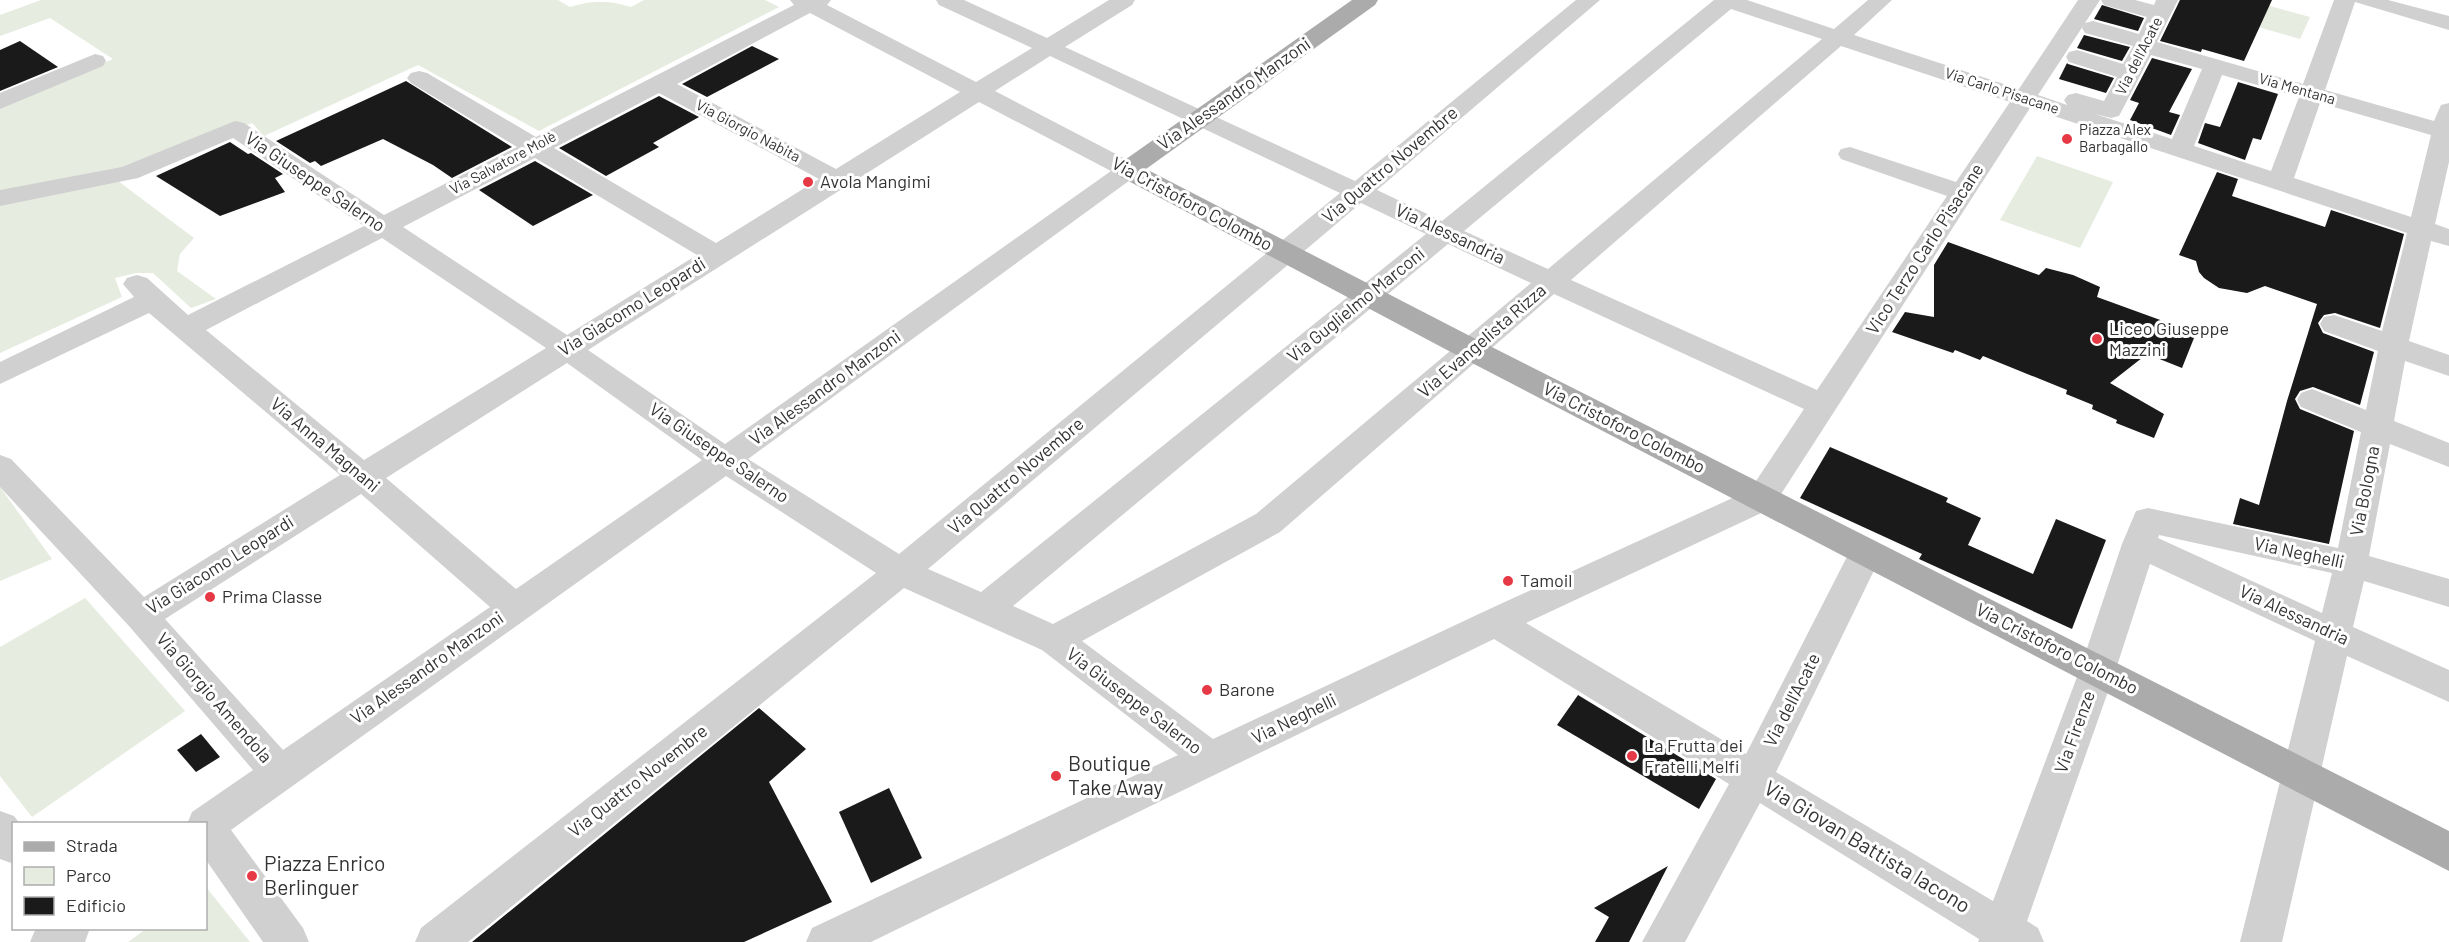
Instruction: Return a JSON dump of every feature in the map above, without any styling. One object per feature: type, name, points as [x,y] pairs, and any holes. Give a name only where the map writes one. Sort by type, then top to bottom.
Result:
[{"type":"main road","name":"Via Alessandro Manzoni","points":[[1128,170],[1367,0]]},
{"type":"main road","name":"Via Cristoforo Colombo","points":[[1128,170],[1284,253],[1761,499],[2098,669],[2449,852]]},
{"type":"street","name":"Via Alessandria","points":[[947,0],[1552,282],[1823,405]]},
{"type":"street","name":"Via Giacomo Leopardi","points":[[141,616],[1124,0]]},
{"type":"street","name":"Via Quattro Novembre","points":[[436,942],[901,572],[1589,0]]},
{"type":"street","name":"Via Carlo Pisacane","points":[[1727,0],[2436,233]]},
{"type":"street","name":"Via Guglielmo Marconi","points":[[984,610],[1727,0]]},
{"type":"street","name":"Via Evangelista Rizza","points":[[1054,640],[1268,523],[1881,0]]},
{"type":"street","name":"Vico Terzo Carlo Pisacane","points":[[1761,499],[2089,0]]},
{"type":"street","points":[[2112,0],[2163,7]]},
{"type":"street","points":[[2280,182],[2311,93],[2351,1],[2449,23]]},
{"type":"street","name":"Via Salvatore Molè","points":[[187,328],[810,2]]},
{"type":"street","name":"Via Cristoforo Colombo","points":[[810,2],[1128,170]]},
{"type":"street","name":"Via dell'Acate","points":[[2058,94],[2111,111],[2163,7]]},
{"type":"street","name":"Via Mentana","points":[[2093,28],[2311,93],[2448,125]]},
{"type":"street","points":[[2076,57],[2131,74]]},
{"type":"street","points":[[0,102],[95,61]]},
{"type":"street","points":[[2180,149],[2215,65]]},
{"type":"street","points":[[419,78],[716,254]]},
{"type":"street","name":"Via Giorgio Nabita","points":[[658,83],[837,179]]},
{"type":"street","name":"Via Bologna","points":[[2261,942],[2350,564],[2393,346],[2436,233],[2448,125]]},
{"type":"street","name":"Via Giuseppe Salerno","points":[[0,198],[129,173],[235,128],[566,348],[725,460],[901,572],[1054,640],[1210,759]]},
{"type":"street","points":[[1850,154],[1963,193]]},
{"type":"street","name":"Via Alessandro Manzoni","points":[[207,826],[279,772],[725,460],[1128,170]]},
{"type":"street","name":"Via Anna Magnani","points":[[0,374],[144,292],[363,476],[513,607]]},
{"type":"street","points":[[2334,324],[2449,366]]},
{"type":"street","points":[[2312,400],[2449,456]]},
{"type":"street","name":"Via Giorgio Amendola","points":[[0,467],[141,616],[279,772]]},
{"type":"street","name":"Via Neghelli","points":[[827,942],[1496,622],[1761,499]]},
{"type":"street","name":"Via Alessandria","points":[[2143,532],[2334,633],[2449,687]]},
{"type":"street","name":"Via Neghelli","points":[[2143,532],[2350,564],[2449,592]]},
{"type":"street","name":"Via Firenze","points":[[2008,938],[2143,532]]},
{"type":"street","name":"Via dell'Acate","points":[[1663,942],[1753,778],[1866,552]]},
{"type":"street","name":"Via Giovan Battista Iacono","points":[[1496,622],[1753,778],[2008,938]]},
{"type":"street","points":[[207,828],[288,942]]},
{"type":"street","points":[[0,829],[12,844]]},
{"type":"street","points":[[51,942],[67,930]]},
{"type":"green space","points":[[41,0],[558,0],[570,7],[600,2],[631,7],[644,0],[765,0],[779,7],[539,131],[418,65],[264,136],[252,123],[118,181],[194,238],[180,254],[177,271],[216,299],[191,308],[153,273],[136,273],[115,278],[122,297],[0,353],[0,108],[113,59],[50,18],[0,36],[0,15]]},
{"type":"green space","points":[[2179,0],[2248,0],[2310,17],[2300,39],[2177,4]]},
{"type":"green space","points":[[2037,156],[2113,182],[2080,248],[2000,220]]},
{"type":"green space","points":[[0,487],[52,559],[0,581]]},
{"type":"green space","points":[[85,598],[185,711],[32,817],[0,776],[0,647]]},
{"type":"green space","points":[[207,888],[250,942],[128,942],[145,930],[207,930]]},
{"type":"building","points":[[2180,0],[2272,0],[2244,61],[2202,49],[2201,52],[2160,41]]},
{"type":"building","points":[[2102,5],[2144,18],[2138,31],[2094,19]]},
{"type":"building","points":[[2084,35],[2130,47],[2122,61],[2077,48]]},
{"type":"building","points":[[20,41],[58,67],[0,91],[0,50]]},
{"type":"building","points":[[752,46],[779,59],[707,97],[682,84]]},
{"type":"building","points":[[2152,58],[2192,69],[2169,112],[2180,115],[2171,135],[2130,120],[2139,103],[2130,100]]},
{"type":"building","points":[[2067,63],[2114,78],[2106,93],[2059,79]]},
{"type":"building","points":[[406,81],[512,147],[452,178],[433,165],[383,139],[321,166],[315,161],[310,163],[276,141]]},
{"type":"building","points":[[2238,82],[2278,94],[2261,140],[2253,138],[2245,160],[2198,143],[2205,123],[2220,127]]},
{"type":"building","points":[[659,96],[699,117],[653,143],[659,147],[606,176],[559,148]]},
{"type":"building","points":[[230,142],[283,174],[275,178],[285,192],[220,216],[156,176]]},
{"type":"building","points":[[535,161],[593,195],[533,226],[479,190]]},
{"type":"building","points":[[2217,172],[2238,179],[2232,196],[2325,227],[2331,210],[2404,234],[2380,328],[2335,313],[2324,315],[2318,323],[2323,333],[2374,352],[2360,405],[2313,387],[2300,391],[2295,399],[2300,409],[2354,431],[2329,544],[2233,524],[2240,498],[2259,505],[2287,401],[2317,304],[2265,286],[2247,293],[2219,288],[2204,278],[2199,272],[2196,261],[2179,255]]},
{"type":"building","points":[[1948,242],[2039,275],[2046,268],[2073,275],[2100,287],[2097,297],[2196,333],[2182,368],[2147,354],[2110,383],[2164,414],[2154,438],[2116,423],[2117,420],[2092,409],[2093,405],[2066,394],[2067,390],[1983,356],[1980,360],[1955,350],[1953,353],[1892,332],[1905,312],[1934,317],[1934,265]]},
{"type":"building","points":[[1830,447],[1948,498],[1946,502],[1981,518],[1968,545],[2033,574],[2056,519],[2106,540],[2072,629],[1919,559],[1922,554],[1800,498]]},
{"type":"building","points":[[1578,695],[1716,779],[1699,809],[1557,725]]},
{"type":"building","points":[[759,708],[806,749],[769,782],[832,902],[744,942],[472,942]]},
{"type":"building","points":[[201,734],[220,757],[196,772],[177,750]]},
{"type":"building","points":[[889,788],[922,858],[871,883],[839,812]]},
{"type":"building","points":[[1668,866],[1629,942],[1595,942],[1609,917],[1594,908]]},
{"type":"place","name":"Piazza Alex Barbagallo","points":[[2067,139]]},
{"type":"place","name":"Avola Mangimi","points":[[808,182]]},
{"type":"place","name":"Liceo Giuseppe Mazzini","points":[[2097,339]]},
{"type":"place","name":"Tamoil","points":[[1508,581]]},
{"type":"place","name":"Prima Classe","points":[[210,597]]},
{"type":"place","name":"Barone","points":[[1207,690]]},
{"type":"place","name":"La Frutta dei Fratelli Melfi","points":[[1632,756]]},
{"type":"place","name":"Boutique Take Away","points":[[1056,776]]},
{"type":"place","name":"Piazza Enrico Berlinguer","points":[[252,876]]}]
